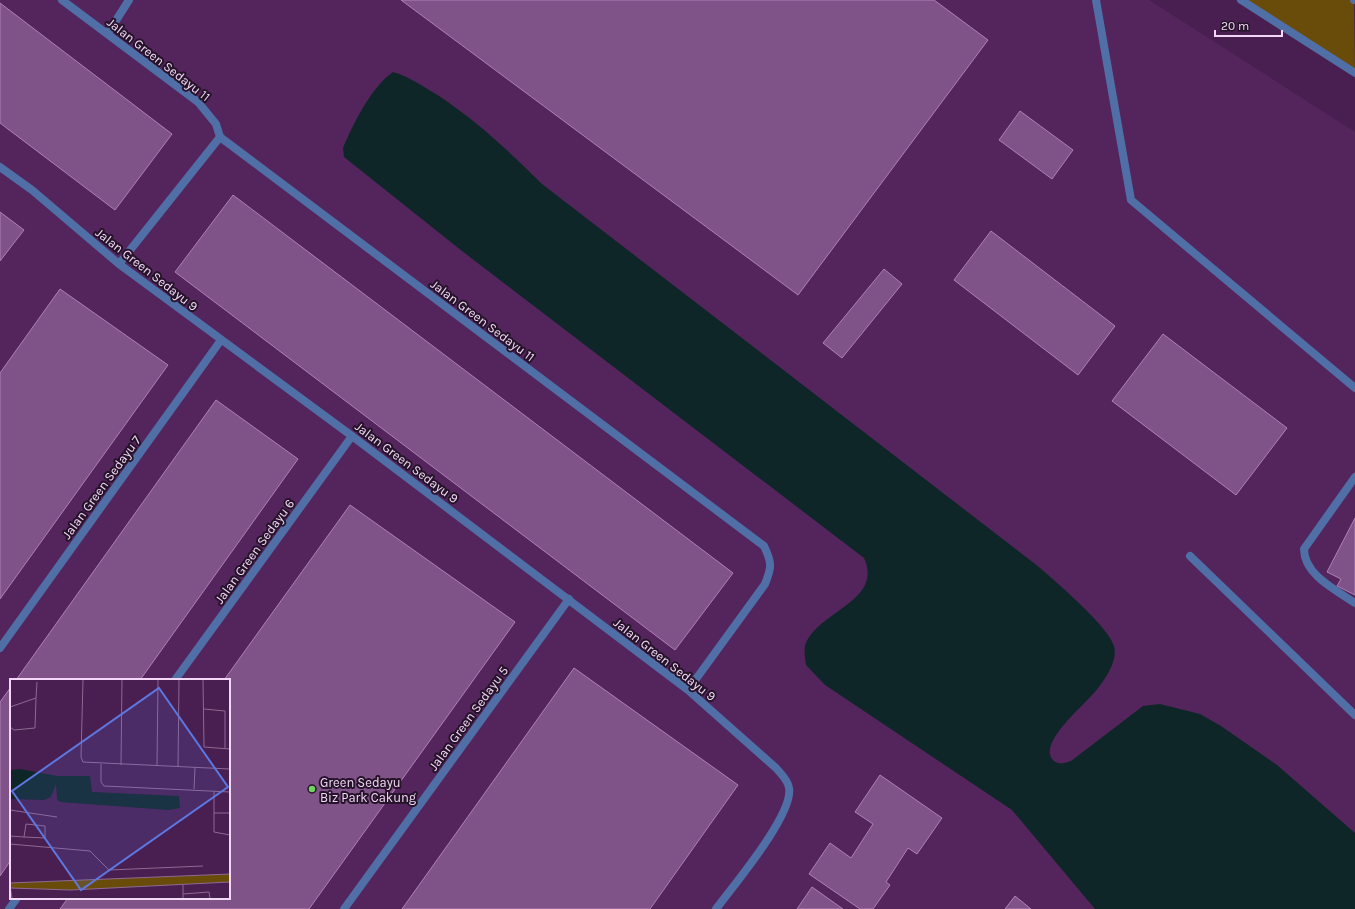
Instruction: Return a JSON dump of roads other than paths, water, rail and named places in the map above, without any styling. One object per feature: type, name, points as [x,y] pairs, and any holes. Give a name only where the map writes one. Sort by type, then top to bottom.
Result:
[{"type":"street","name":"Jalan Green Sedayu 11","points":[[62,0],[198,102],[216,124],[220,137],[764,546],[770,558],[772,568],[765,584],[688,690]]},
{"type":"street","points":[[108,33],[129,0]]},
{"type":"street","points":[[1096,0],[1131,200],[1355,388]]},
{"type":"street","points":[[1241,0],[1355,73]]},
{"type":"street","points":[[119,264],[220,137]]},
{"type":"street","name":"Jalan Green Sedayu 9","points":[[0,167],[32,190],[119,264],[352,436],[688,690],[776,768],[786,781],[789,788],[789,800],[781,820],[716,909]]},
{"type":"street","name":"Jalan Green Sedayu 7","points":[[0,648],[221,340]]},
{"type":"street","name":"Jalan Green Sedayu 6","points":[[176,679],[352,436]]},
{"type":"street","points":[[1355,477],[1304,549],[1304,558],[1308,566],[1324,582],[1355,603]]},
{"type":"street","points":[[1190,556],[1355,715]]},
{"type":"street","name":"Jalan Green Sedayu 5","points":[[344,909],[569,599]]},
{"type":"street","points":[[9,909],[16,899]]},
{"type":"place","name":"Green Sedayu Biz Park Cakung","points":[[312,789]]}]
